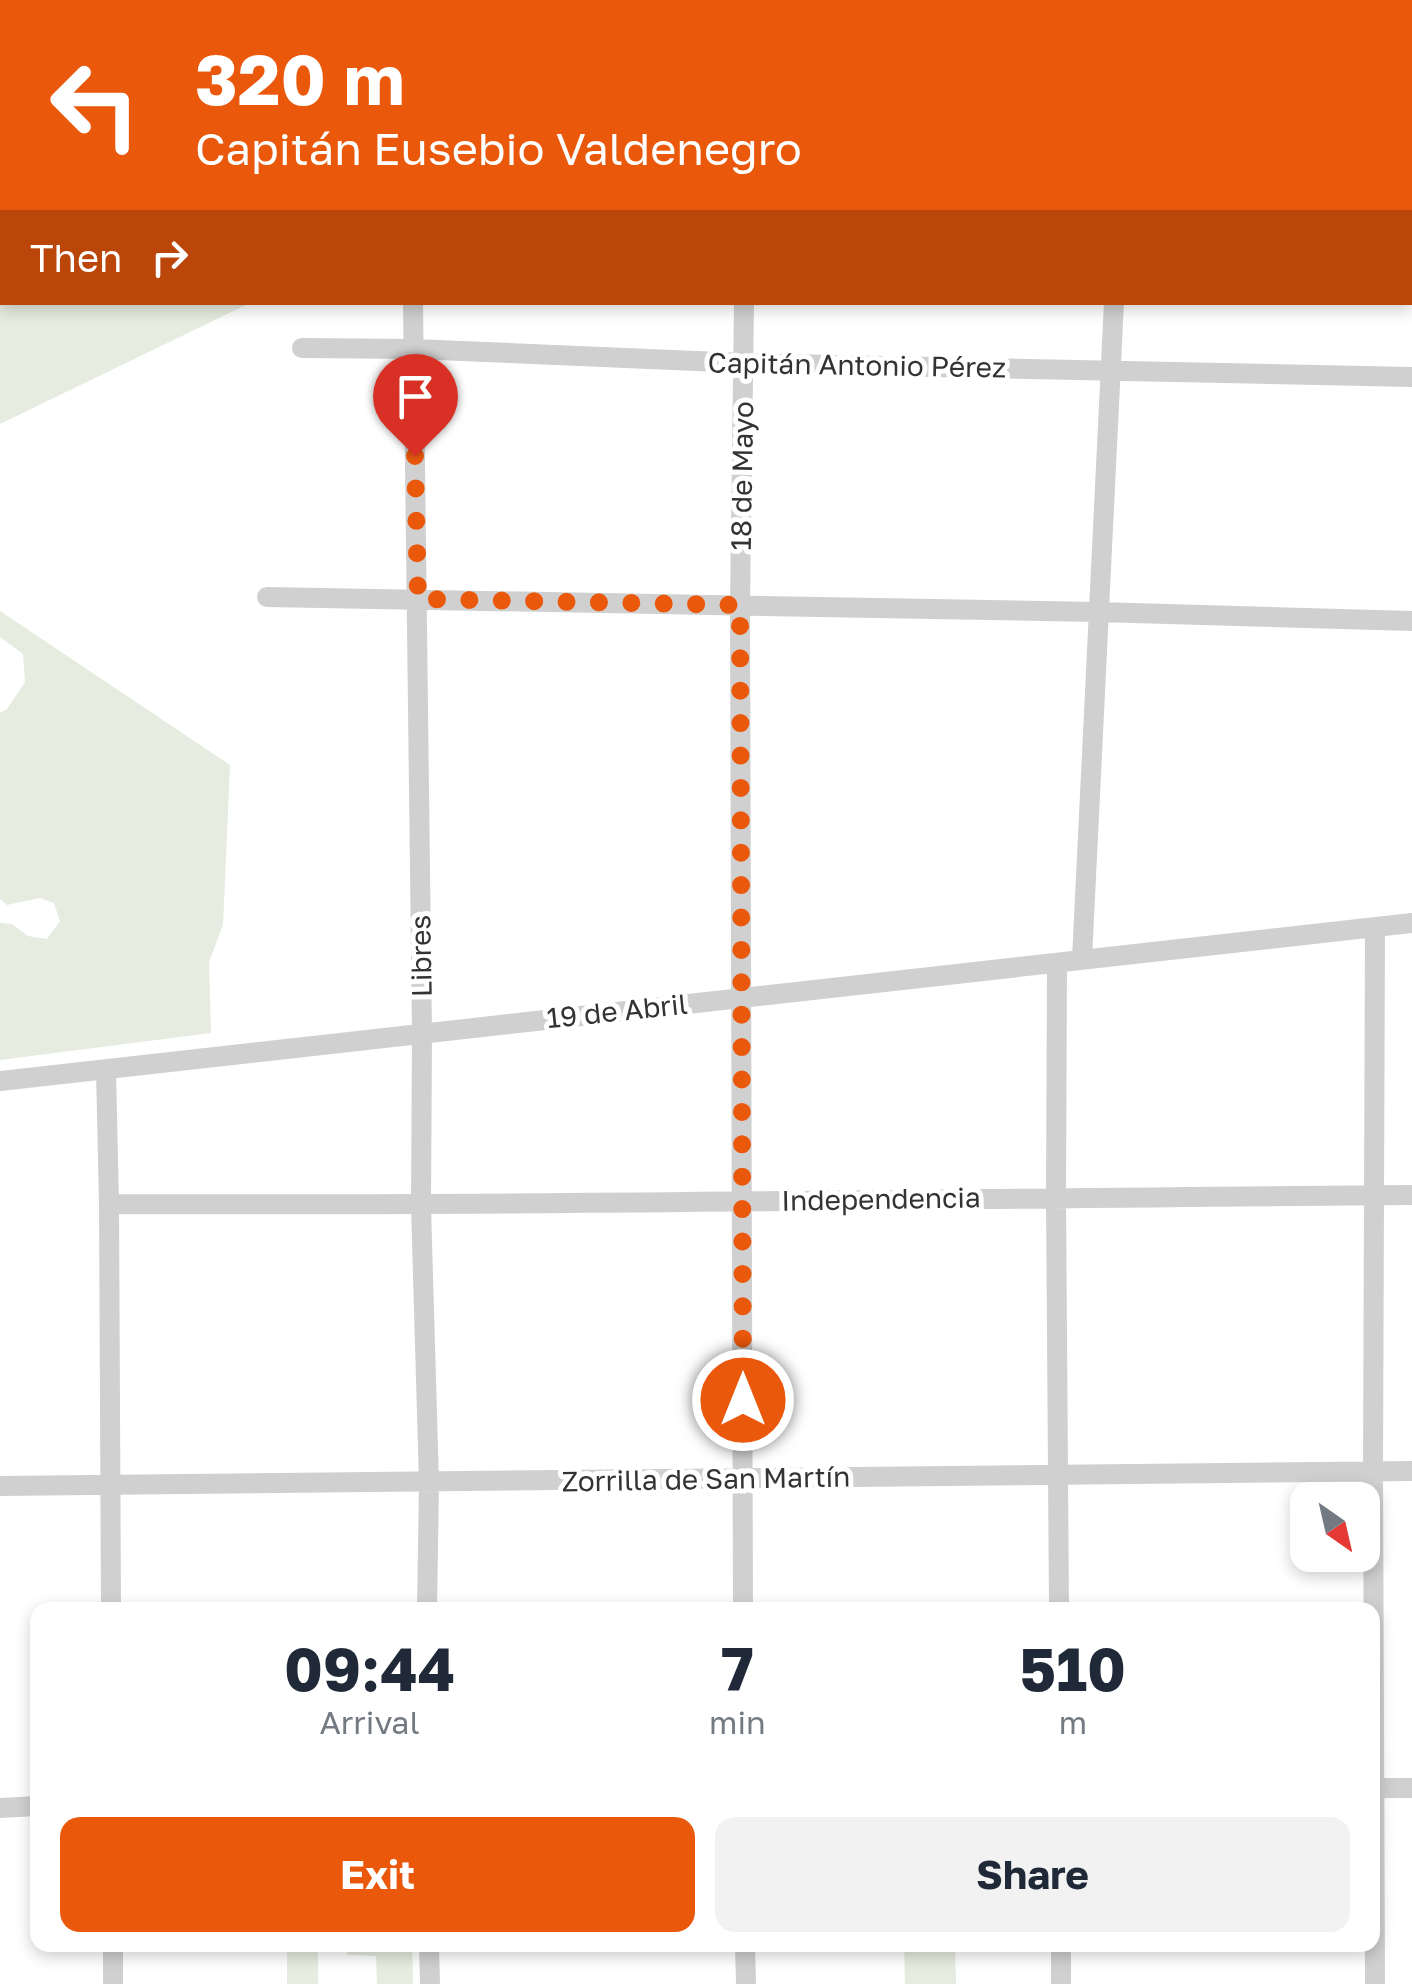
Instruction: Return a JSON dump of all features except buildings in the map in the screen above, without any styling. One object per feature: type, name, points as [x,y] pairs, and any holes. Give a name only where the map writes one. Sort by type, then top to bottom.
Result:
[{"type":"street","name":"Libres","points":[[413,305],[427,1602]]},
{"type":"street","name":"18 de Mayo","points":[[743,1602],[740,605],[744,305]]},
{"type":"street","points":[[1082,959],[1114,305]]},
{"type":"street","name":"Capitán Antonio Pérez","points":[[302,348],[743,363],[1412,377]]},
{"type":"street","points":[[268,598],[1412,621]]},
{"type":"street","name":"19 de Abril","points":[[0,1081],[1412,923]]},
{"type":"street","points":[[1374,1602],[1375,929]]},
{"type":"street","points":[[1057,964],[1059,1602]]},
{"type":"street","points":[[106,1070],[111,1602]]},
{"type":"street","name":"Independencia","points":[[109,1204],[421,1206],[1412,1194]]},
{"type":"street","name":"Zorrilla de San Martín","points":[[0,1486],[1412,1471]]},
{"type":"street","points":[[1380,1788],[1412,1788]]},
{"type":"street","points":[[0,1808],[30,1806]]},
{"type":"street","points":[[113,1952],[114,1984]]},
{"type":"street","points":[[429,1952],[430,1984]]},
{"type":"street","points":[[745,1952],[746,1984]]},
{"type":"street","points":[[1061,1952],[1061,1984]]},
{"type":"street","points":[[1376,1952],[1376,1984]]},
{"type":"shaded area","points":[[0,305],[246,305],[0,424]]},
{"type":"shaded area","points":[[0,611],[230,765],[223,925],[209,962],[211,1033],[0,1060],[0,923],[12,924],[28,936],[47,939],[60,921],[54,903],[40,898],[7,905],[0,899],[0,713],[25,682],[23,654],[0,637]]},
{"type":"shaded area","points":[[287,1952],[318,1952],[318,1984],[287,1984]]},
{"type":"shaded area","points":[[412,1952],[413,1984],[377,1984],[376,1956],[347,1955]]},
{"type":"shaded area","points":[[904,1952],[955,1952],[956,1984],[905,1984]]},
{"type":"route","points":[[415,456],[418,599],[740,605],[743,1400]]}]
